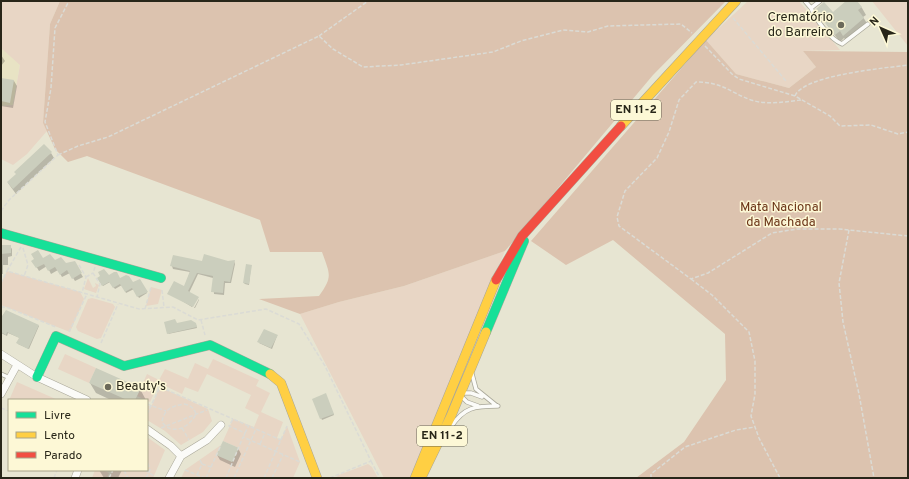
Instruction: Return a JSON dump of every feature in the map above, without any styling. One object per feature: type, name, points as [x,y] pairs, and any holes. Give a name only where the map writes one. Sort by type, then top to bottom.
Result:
[{"type":"main road","name":"EN 11-2","points":[[415,478],[502,266],[518,241],[736,1]]},
{"type":"main road","name":"EN 11-2","points":[[422,478],[460,394],[524,241],[538,220]]},
{"type":"main road","points":[[1,233],[161,278]]},
{"type":"main road","points":[[37,377],[56,336],[124,366],[210,345],[275,376],[281,383],[317,478]]},
{"type":"street","points":[[1,354],[37,377],[85,399]]},
{"type":"street","points":[[1,394],[17,365]]},
{"type":"street","points":[[169,478],[181,456],[207,440],[221,425]]},
{"type":"street","points":[[148,430],[171,446],[181,456]]},
{"type":"lane","points":[[805,1],[812,8],[814,15],[834,39],[842,44],[868,24]]},
{"type":"lane","points":[[812,8],[820,1]]},
{"type":"lane","points":[[463,358],[459,386],[460,394],[467,402],[478,406]]},
{"type":"lane","points":[[435,452],[460,415],[468,409],[478,406],[498,406],[476,389],[471,367]]},
{"type":"lane","points":[[1,374],[10,378]]},
{"type":"lane","points":[[445,403],[451,398],[468,392],[487,398]]},
{"type":"path","points":[[58,155],[45,122],[51,88],[55,28],[69,1]]},
{"type":"path","points":[[1,211],[9,200],[58,155],[78,146],[108,137],[319,36],[368,1]]},
{"type":"path","points":[[725,12],[731,16],[786,81]]},
{"type":"path","points":[[319,36],[333,49],[363,67],[401,66],[493,52],[521,41],[563,30],[588,32],[608,26],[681,24],[739,79],[795,96],[830,116],[840,126],[871,125],[898,134],[908,132]]},
{"type":"path","points":[[795,96],[797,90],[826,78],[908,65]]},
{"type":"path","points":[[780,478],[759,438],[751,416],[755,394],[755,361],[749,332],[712,295],[619,226],[617,217],[625,191],[657,158],[669,132],[679,100],[696,82],[711,82],[752,100],[774,104],[801,100]]},
{"type":"path","points":[[691,279],[708,274],[772,233],[797,229],[848,230],[908,236]]},
{"type":"path","points":[[848,230],[839,283],[843,322],[859,394],[874,478]]},
{"type":"path","points":[[1,283],[22,244],[28,265],[24,276]]},
{"type":"path","points":[[76,259],[86,277],[82,293]]},
{"type":"path","points":[[86,277],[93,273],[96,264]]},
{"type":"path","points":[[7,271],[139,309],[173,307],[198,320],[266,309],[299,324],[325,366],[380,478]]},
{"type":"path","points":[[93,273],[100,284],[97,297]]},
{"type":"path","points":[[145,308],[151,287]]},
{"type":"path","points":[[162,290],[164,307]]},
{"type":"path","points":[[63,330],[70,332],[87,294]]},
{"type":"path","points":[[101,343],[118,304]]},
{"type":"path","points":[[1,307],[6,307],[57,327]]},
{"type":"path","points":[[201,320],[204,335]]},
{"type":"path","points":[[148,412],[160,387],[281,440]]},
{"type":"path","points":[[148,404],[166,411]]},
{"type":"path","points":[[184,404],[193,408],[196,414],[192,421],[182,428],[173,430],[165,426],[162,422],[166,411],[178,405],[184,404]]},
{"type":"path","points":[[160,428],[208,409]]},
{"type":"path","points":[[233,418],[230,426],[245,433]]},
{"type":"path","points":[[226,478],[249,425]]},
{"type":"path","points":[[264,478],[286,426]]},
{"type":"path","points":[[651,478],[651,474],[685,447],[736,430],[755,427]]},
{"type":"path","points":[[182,428],[190,440]]},
{"type":"path","points":[[234,478],[256,429]]},
{"type":"path","points":[[260,444],[265,433]]},
{"type":"path","points":[[244,437],[300,462]]},
{"type":"path","points":[[148,442],[150,438]]},
{"type":"path","points":[[185,470],[205,478],[221,445]]},
{"type":"path","points":[[272,478],[283,454]]},
{"type":"path","points":[[200,460],[202,464],[211,467]]},
{"type":"path","points":[[335,478],[332,476],[371,461]]},
{"type":"path","points":[[146,478],[149,474],[150,466],[148,463]]},
{"type":"path","points":[[197,475],[202,464]]},
{"type":"path","points":[[146,471],[154,476]]},
{"type":"shaded area","points":[[1,1],[60,1],[50,24],[43,123],[47,131],[27,154],[13,165],[1,159],[1,106],[13,105],[20,65],[1,48]]},
{"type":"shaded area","points":[[748,1],[799,1],[840,50],[803,51],[816,67],[789,88],[736,74],[706,40]]},
{"type":"shaded area","points":[[872,1],[908,1],[908,46]]},
{"type":"shaded area","points":[[1,48],[20,64],[13,105],[1,106]]},
{"type":"shaded area","points":[[505,251],[410,478],[384,478],[300,314],[339,302],[404,286]]},
{"type":"shaded area","points":[[7,271],[80,292],[84,299],[70,332],[1,305],[1,283]]},
{"type":"shaded area","points":[[88,278],[93,288],[96,286],[95,283],[99,285],[96,293],[84,289]]},
{"type":"shaded area","points":[[151,287],[162,290],[158,304],[146,306]]},
{"type":"shaded area","points":[[92,298],[113,304],[115,307],[101,338],[97,339],[78,331],[76,327],[88,299]]},
{"type":"shaded area","points":[[65,354],[96,368],[89,383],[58,369]]},
{"type":"shaded area","points":[[213,359],[259,380],[256,386],[270,393],[261,412],[283,422],[277,438],[281,440],[287,426],[300,462],[293,478],[181,478],[185,470],[221,445],[216,455],[233,462],[239,448],[223,441],[233,419],[254,427],[259,415],[245,408],[251,395],[207,374],[198,392],[185,387],[182,394],[159,383],[150,402],[148,399],[137,396],[147,374],[159,380],[165,369],[188,379],[195,363],[208,369]]},
{"type":"shaded area","points":[[17,382],[56,399],[9,399]]},
{"type":"shaded area","points":[[160,387],[208,409],[212,421],[203,432],[181,445],[165,431],[148,421],[148,406],[151,407]]},
{"type":"shaded area","points":[[148,438],[165,450],[153,478],[109,478],[112,471],[148,471]]},
{"type":"shaded area","points":[[368,464],[372,467],[378,478],[340,478],[336,476]]},
{"type":"shaded area","points":[[95,471],[105,471],[109,473],[107,478],[92,478]]},
{"type":"green space","points":[[60,1],[726,1],[653,75],[505,251],[404,286],[339,302],[300,314],[259,299],[319,296],[329,275],[322,252],[270,252],[260,220],[87,156],[68,162],[55,149],[43,123],[50,24]]},
{"type":"green space","name":"Mata Nacional da Machada","points":[[706,40],[736,74],[789,88],[816,67],[803,51],[908,52],[908,478],[636,478],[684,442],[726,380],[725,334],[613,240],[566,265],[531,241]]},
{"type":"building","name":"Crematório do Barreiro","points":[[846,1],[857,1],[862,7],[858,10],[864,18],[843,36],[840,31],[835,35],[815,10],[824,2],[833,12]]},
{"type":"building","points":[[1,78],[14,80],[10,103],[1,101]]},
{"type":"building","points":[[44,144],[52,152],[13,189],[7,182],[16,174],[14,172]]},
{"type":"building","points":[[1,245],[11,245],[11,253],[1,254]]},
{"type":"building","points":[[38,250],[43,258],[50,254],[55,260],[61,257],[66,263],[75,261],[82,273],[72,279],[67,270],[60,275],[55,267],[48,271],[44,264],[36,268],[31,261],[34,259],[31,254]]},
{"type":"building","points":[[204,254],[228,261],[235,260],[230,282],[224,281],[223,293],[211,292],[213,276],[197,273],[188,291],[199,297],[193,307],[167,294],[174,281],[184,286],[190,271],[170,266],[173,255],[202,261]]},
{"type":"building","points":[[246,264],[252,265],[249,284],[243,283]]},
{"type":"building","points":[[104,269],[109,275],[117,272],[120,278],[126,275],[129,276],[133,282],[140,279],[148,292],[137,297],[132,288],[125,292],[120,284],[113,288],[109,282],[102,286],[97,278],[100,276],[98,272]]},
{"type":"building","points":[[6,310],[39,325],[28,349],[16,343],[19,338],[7,332],[6,335],[1,332],[1,318]]},
{"type":"building","points":[[175,319],[177,323],[191,320],[196,323],[197,327],[167,334],[164,322]]},
{"type":"building","points":[[264,329],[278,335],[271,348],[257,342]]},
{"type":"building","points":[[96,368],[141,388],[136,399],[125,399],[89,383]]},
{"type":"building","points":[[326,393],[334,414],[320,419],[312,399]]},
{"type":"building","points":[[223,441],[239,448],[232,462],[216,455]]},
{"type":"traffic: fast","points":[[1,233],[161,278]]},
{"type":"traffic: fast","points":[[486,332],[524,241]]},
{"type":"traffic: fast","points":[[37,377],[56,336],[124,366],[210,345],[270,374]]},
{"type":"traffic: slow","points":[[621,126],[736,1]]},
{"type":"traffic: slow","points":[[415,478],[496,280]]},
{"type":"traffic: slow","points":[[421,478],[451,416],[486,332]]},
{"type":"traffic: slow","points":[[270,374],[281,383],[317,478]]},
{"type":"traffic: jam","points":[[496,280],[522,236],[621,126]]},
{"type":"place","name":"Crematório do Barreiro","points":[[841,25]]},
{"type":"place","name":"Beauty's","points":[[108,387]]}]
